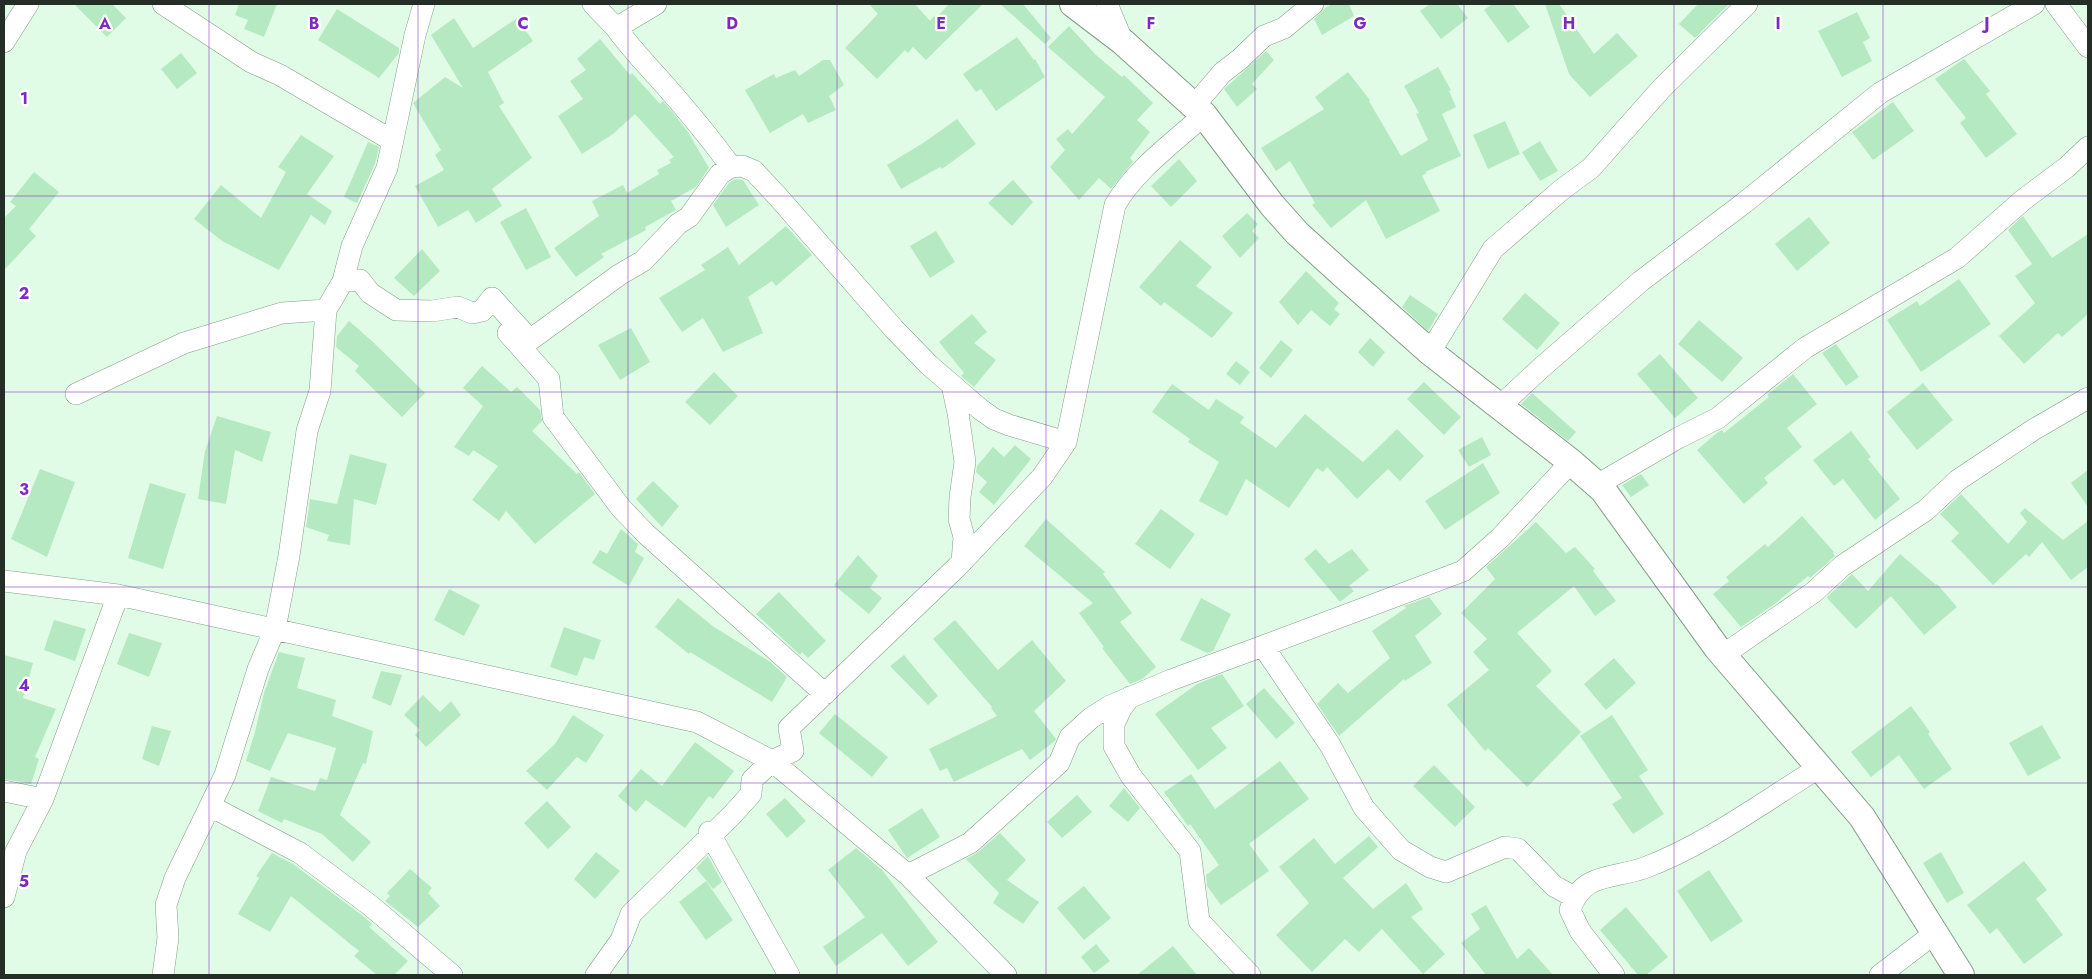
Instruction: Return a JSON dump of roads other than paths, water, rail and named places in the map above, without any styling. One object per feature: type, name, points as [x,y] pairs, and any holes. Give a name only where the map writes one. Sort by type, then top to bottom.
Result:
[{"type":"street","points":[[4,42],[28,4]]},
{"type":"street","points":[[163,4],[251,62],[280,75],[394,141]]},
{"type":"street","points":[[162,975],[168,938],[166,905],[175,878],[225,775],[258,669],[275,629],[307,431],[320,391],[326,310],[343,281],[352,246],[387,168],[414,35],[424,4]]},
{"type":"street","points":[[593,4],[677,99],[731,167]]},
{"type":"street","points":[[616,28],[656,4]]},
{"type":"street","points":[[1073,4],[1123,42],[1199,110],[1272,205],[1297,233],[1430,352],[1572,462],[1597,486],[1629,525],[1690,612],[1724,655],[1862,817],[1961,975]]},
{"type":"street","points":[[1107,4],[1123,42]]},
{"type":"street","points":[[596,975],[621,940],[631,914],[692,856],[710,834],[727,820],[751,794],[752,780],[772,761],[793,751],[790,728],[962,562],[1042,477],[1066,442],[1116,205],[1125,188],[1199,110],[1222,73],[1264,36],[1284,28],[1313,4]]},
{"type":"street","points":[[1430,352],[1493,250],[1560,191],[1592,168],[1662,88],[1747,4]]},
{"type":"street","points":[[1499,407],[1641,281],[1744,203],[1880,93],[2034,4]]},
{"type":"street","points":[[2056,4],[2088,47]]},
{"type":"street","points":[[1597,486],[1678,438],[1718,418],[1805,348],[1956,258],[2023,200],[2067,167],[2088,148]]},
{"type":"street","points":[[343,281],[360,280],[370,292],[396,310],[432,311],[458,307],[472,313],[482,311],[492,298],[530,340],[619,275],[643,261],[678,224],[689,216],[720,174],[731,167],[742,166],[754,171],[928,365],[994,419],[1066,442]]},
{"type":"street","points":[[76,394],[184,344],[282,314],[326,310]]},
{"type":"street","points":[[482,311],[497,321],[549,379],[554,417],[622,508],[646,534],[825,694]]},
{"type":"street","points":[[952,385],[965,462],[960,497],[960,519],[964,537],[962,562]]},
{"type":"street","points":[[1724,655],[1814,592],[1842,566],[1926,510],[1958,480],[2033,430],[2088,398]]},
{"type":"street","points":[[908,875],[970,843],[1059,763],[1070,737],[1091,718],[1110,706],[1171,680],[1463,571],[1500,538],[1572,462]]},
{"type":"street","points":[[4,581],[52,585],[118,595],[697,722],[772,761],[908,875],[1006,975]]},
{"type":"street","points":[[4,897],[16,851],[42,799],[118,595]]},
{"type":"street","points":[[1263,646],[1330,744],[1364,808],[1401,850],[1430,867],[1446,872],[1505,847],[1518,849],[1554,886],[1574,897]]},
{"type":"street","points":[[1130,697],[1121,709],[1114,724],[1114,746],[1131,776],[1190,851],[1199,921],[1250,975]]},
{"type":"street","points":[[1614,975],[1580,931],[1570,910],[1574,897],[1584,886],[1598,879],[1643,868],[1690,847],[1820,767]]},
{"type":"street","points":[[4,792],[42,799]]},
{"type":"street","points":[[210,806],[300,853],[371,906],[452,975]]},
{"type":"street","points":[[710,834],[789,975]]},
{"type":"street","points":[[1880,975],[1935,933]]}]
